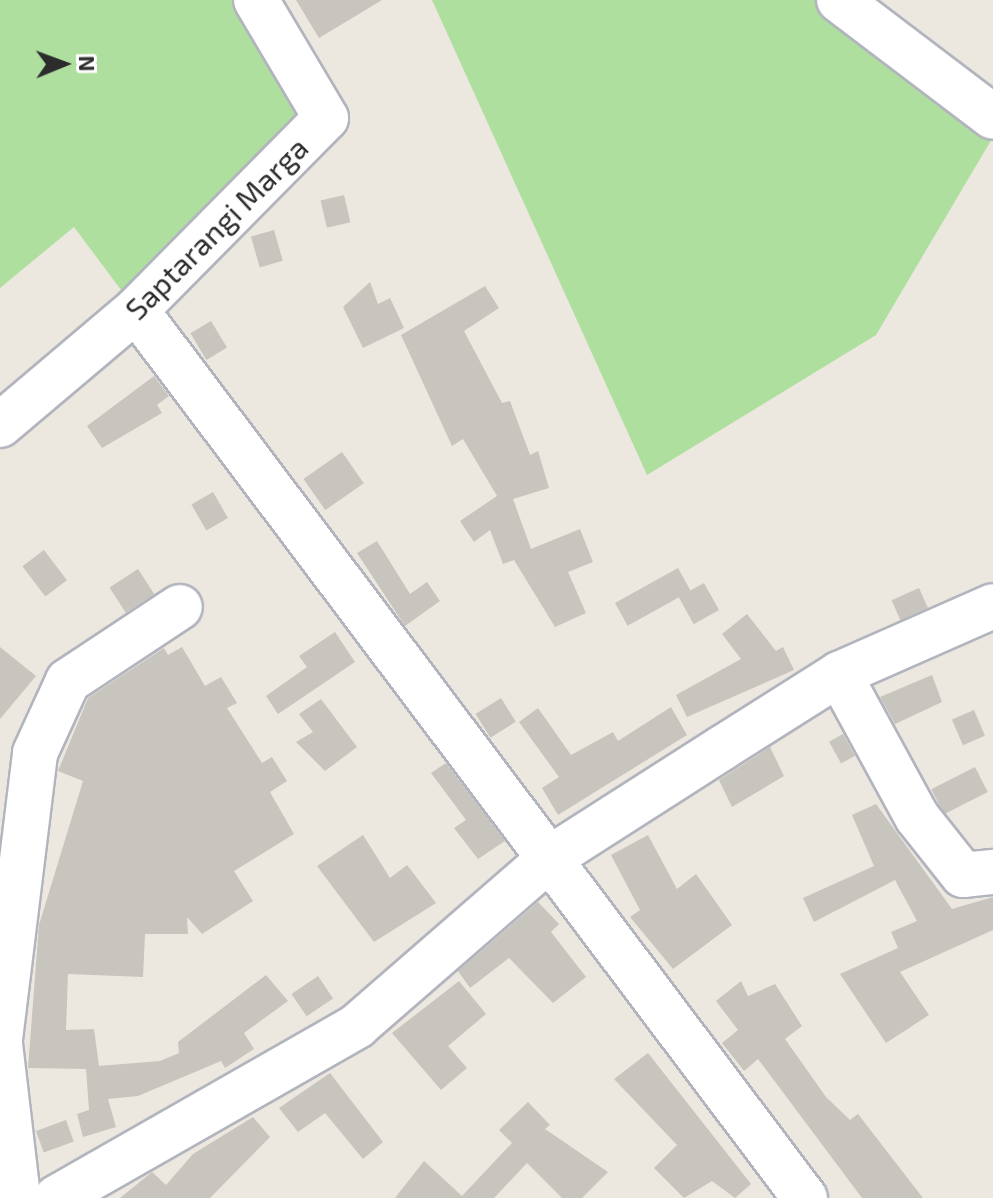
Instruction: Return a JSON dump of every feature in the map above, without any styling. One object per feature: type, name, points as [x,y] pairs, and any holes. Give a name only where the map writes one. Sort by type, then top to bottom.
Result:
[{"type":"street","name":"Saptarangi Marga","points":[[0,425],[136,310],[326,118],[256,0]]},
{"type":"street","points":[[839,0],[993,117]]},
{"type":"street","points":[[136,310],[805,1198]]},
{"type":"street","points":[[56,1198],[357,1026],[550,858],[839,674],[993,606]]},
{"type":"street","points":[[18,1198],[0,1041],[35,753],[68,681],[180,607]]},
{"type":"street","points":[[839,674],[935,840],[963,875],[993,872]]},
{"type":"green space","points":[[0,0],[256,0],[326,118],[136,310],[74,227],[0,288]]},
{"type":"green space","points":[[432,0],[839,0],[993,137],[876,335],[647,475]]},
{"type":"building","points":[[296,0],[382,0],[319,38]]},
{"type":"building","points":[[344,195],[350,222],[327,228],[321,200]]},
{"type":"building","points":[[274,230],[283,261],[260,267],[251,237]]},
{"type":"building","points":[[370,282],[378,304],[390,298],[404,328],[363,348],[343,307]]},
{"type":"building","points":[[485,286],[499,308],[464,331],[502,403],[510,401],[530,455],[538,451],[549,488],[513,499],[531,549],[580,529],[593,562],[568,572],[586,613],[555,627],[514,560],[503,564],[490,530],[474,542],[460,521],[497,496],[463,439],[452,446],[401,335]]},
{"type":"building","points":[[211,321],[227,348],[206,360],[190,333]]},
{"type":"building","points":[[154,376],[169,396],[157,405],[162,413],[102,448],[87,426]]},
{"type":"building","points":[[342,452],[364,483],[325,510],[303,479]]},
{"type":"building","points":[[213,492],[228,518],[206,530],[191,505]]},
{"type":"building","points":[[377,541],[410,594],[427,582],[440,601],[405,626],[357,553]]},
{"type":"building","points":[[44,550],[67,580],[45,597],[22,566]]},
{"type":"building","points":[[678,568],[691,591],[628,626],[615,603]]},
{"type":"building","points":[[138,569],[154,594],[126,613],[109,588]]},
{"type":"building","points":[[704,583],[719,610],[694,624],[679,597]]},
{"type":"building","points":[[919,588],[928,608],[901,620],[892,600]]},
{"type":"building","points":[[747,614],[776,651],[783,647],[794,670],[687,717],[676,695],[741,659],[722,634]]},
{"type":"building","points":[[335,632],[355,662],[278,714],[266,696],[307,667],[299,656]]},
{"type":"building","points":[[0,647],[36,676],[0,719]]},
{"type":"building","points":[[182,647],[205,686],[221,677],[237,703],[227,708],[262,763],[272,757],[287,781],[270,792],[294,834],[234,871],[253,901],[202,934],[187,917],[188,934],[145,934],[143,977],[68,974],[66,1030],[94,1029],[99,1066],[160,1061],[179,1053],[178,1042],[266,975],[288,1001],[244,1033],[254,1049],[225,1068],[221,1061],[138,1096],[108,1099],[116,1127],[83,1137],[77,1114],[89,1110],[86,1069],[28,1068],[39,925],[83,781],[58,771],[88,698],[164,648],[168,655]]},
{"type":"building","points":[[932,675],[942,702],[895,724],[880,697]]},
{"type":"building","points":[[501,698],[516,722],[490,738],[476,714]]},
{"type":"building","points":[[321,699],[357,747],[325,771],[296,742],[313,732],[299,714]]},
{"type":"building","points":[[671,707],[687,735],[558,815],[542,788],[559,777],[519,722],[538,708],[571,755],[613,732],[618,741]]},
{"type":"building","points":[[974,710],[985,736],[963,745],[952,719]]},
{"type":"building","points":[[843,734],[855,756],[841,764],[829,742]]},
{"type":"building","points":[[770,747],[784,776],[732,807],[719,780]]},
{"type":"building","points":[[446,763],[505,841],[478,859],[454,828],[466,820],[431,773]]},
{"type":"building","points":[[975,767],[988,792],[944,814],[931,789]]},
{"type":"building","points":[[876,804],[952,909],[993,897],[993,930],[900,972],[929,1015],[886,1043],[840,974],[898,948],[891,932],[917,921],[895,880],[814,922],[803,898],[874,866],[852,815]]},
{"type":"building","points":[[363,835],[390,878],[407,865],[436,903],[374,942],[317,866]]},
{"type":"building","points":[[648,835],[677,889],[696,874],[732,925],[673,969],[630,917],[640,910],[611,855]]},
{"type":"building","points":[[538,902],[559,924],[551,932],[586,977],[553,1003],[509,958],[470,988],[458,971]]},
{"type":"building","points":[[318,976],[333,998],[307,1016],[291,994]]},
{"type":"building","points":[[459,981],[486,1014],[448,1046],[467,1068],[441,1090],[392,1033]]},
{"type":"building","points":[[741,981],[748,996],[775,984],[802,1026],[785,1039],[826,1097],[850,1120],[858,1114],[923,1198],[862,1198],[758,1059],[744,1071],[722,1043],[738,1030],[716,1001]]},
{"type":"building","points":[[648,1053],[751,1184],[735,1198],[712,1181],[684,1198],[654,1168],[677,1145],[614,1079]]},
{"type":"building","points":[[330,1073],[383,1142],[363,1159],[325,1113],[298,1132],[279,1108]]},
{"type":"building","points":[[528,1102],[550,1125],[545,1129],[608,1172],[582,1198],[562,1198],[527,1163],[494,1198],[395,1198],[424,1161],[462,1196],[512,1143],[499,1130]]},
{"type":"building","points":[[253,1117],[270,1137],[210,1198],[120,1198],[152,1172],[166,1185],[193,1154]]},
{"type":"building","points":[[66,1120],[74,1142],[44,1153],[36,1131]]}]
